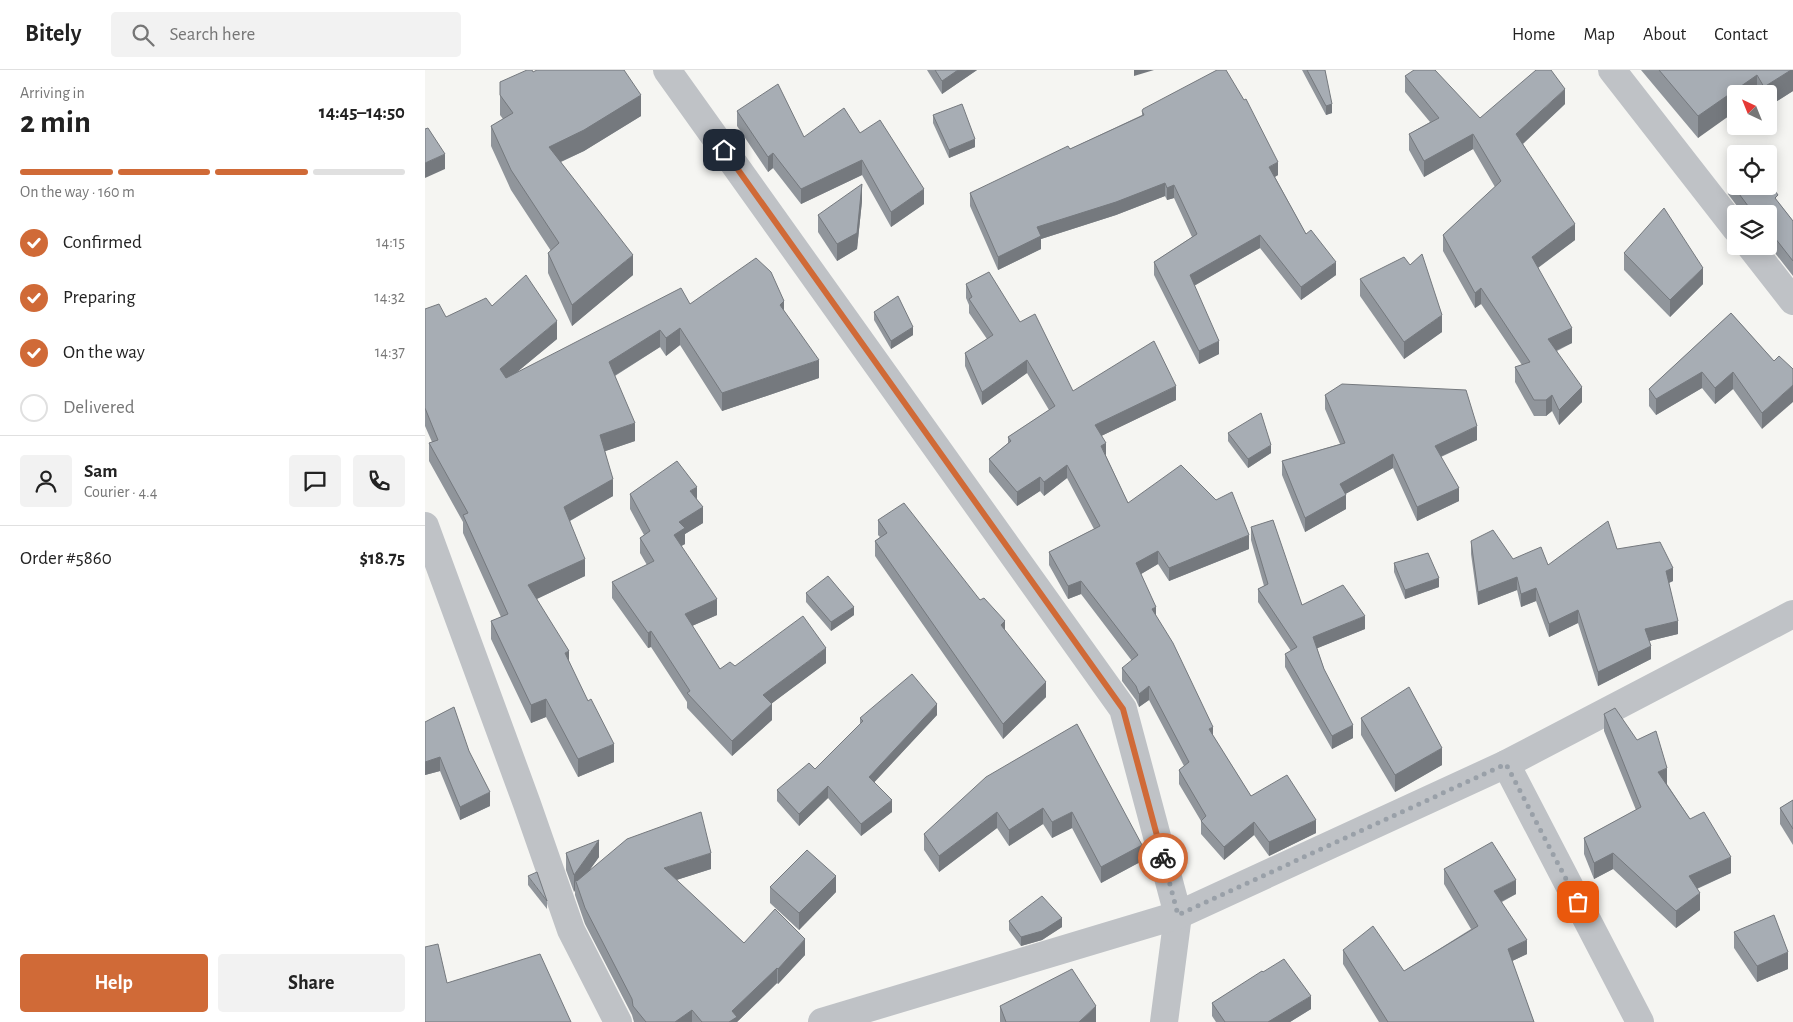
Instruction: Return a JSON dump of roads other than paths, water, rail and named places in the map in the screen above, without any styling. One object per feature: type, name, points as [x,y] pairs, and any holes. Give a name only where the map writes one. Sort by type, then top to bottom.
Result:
[{"type":"street","points":[[667,70],[1123,709],[1178,915],[1164,1022]]},
{"type":"street","points":[[1612,70],[1727,217]]},
{"type":"street","points":[[1757,255],[1793,301]]},
{"type":"street","points":[[425,526],[571,930],[617,1022]]},
{"type":"street","points":[[822,1022],[1178,915],[1506,764],[1793,614]]},
{"type":"street","points":[[1506,764],[1641,1022]]}]
